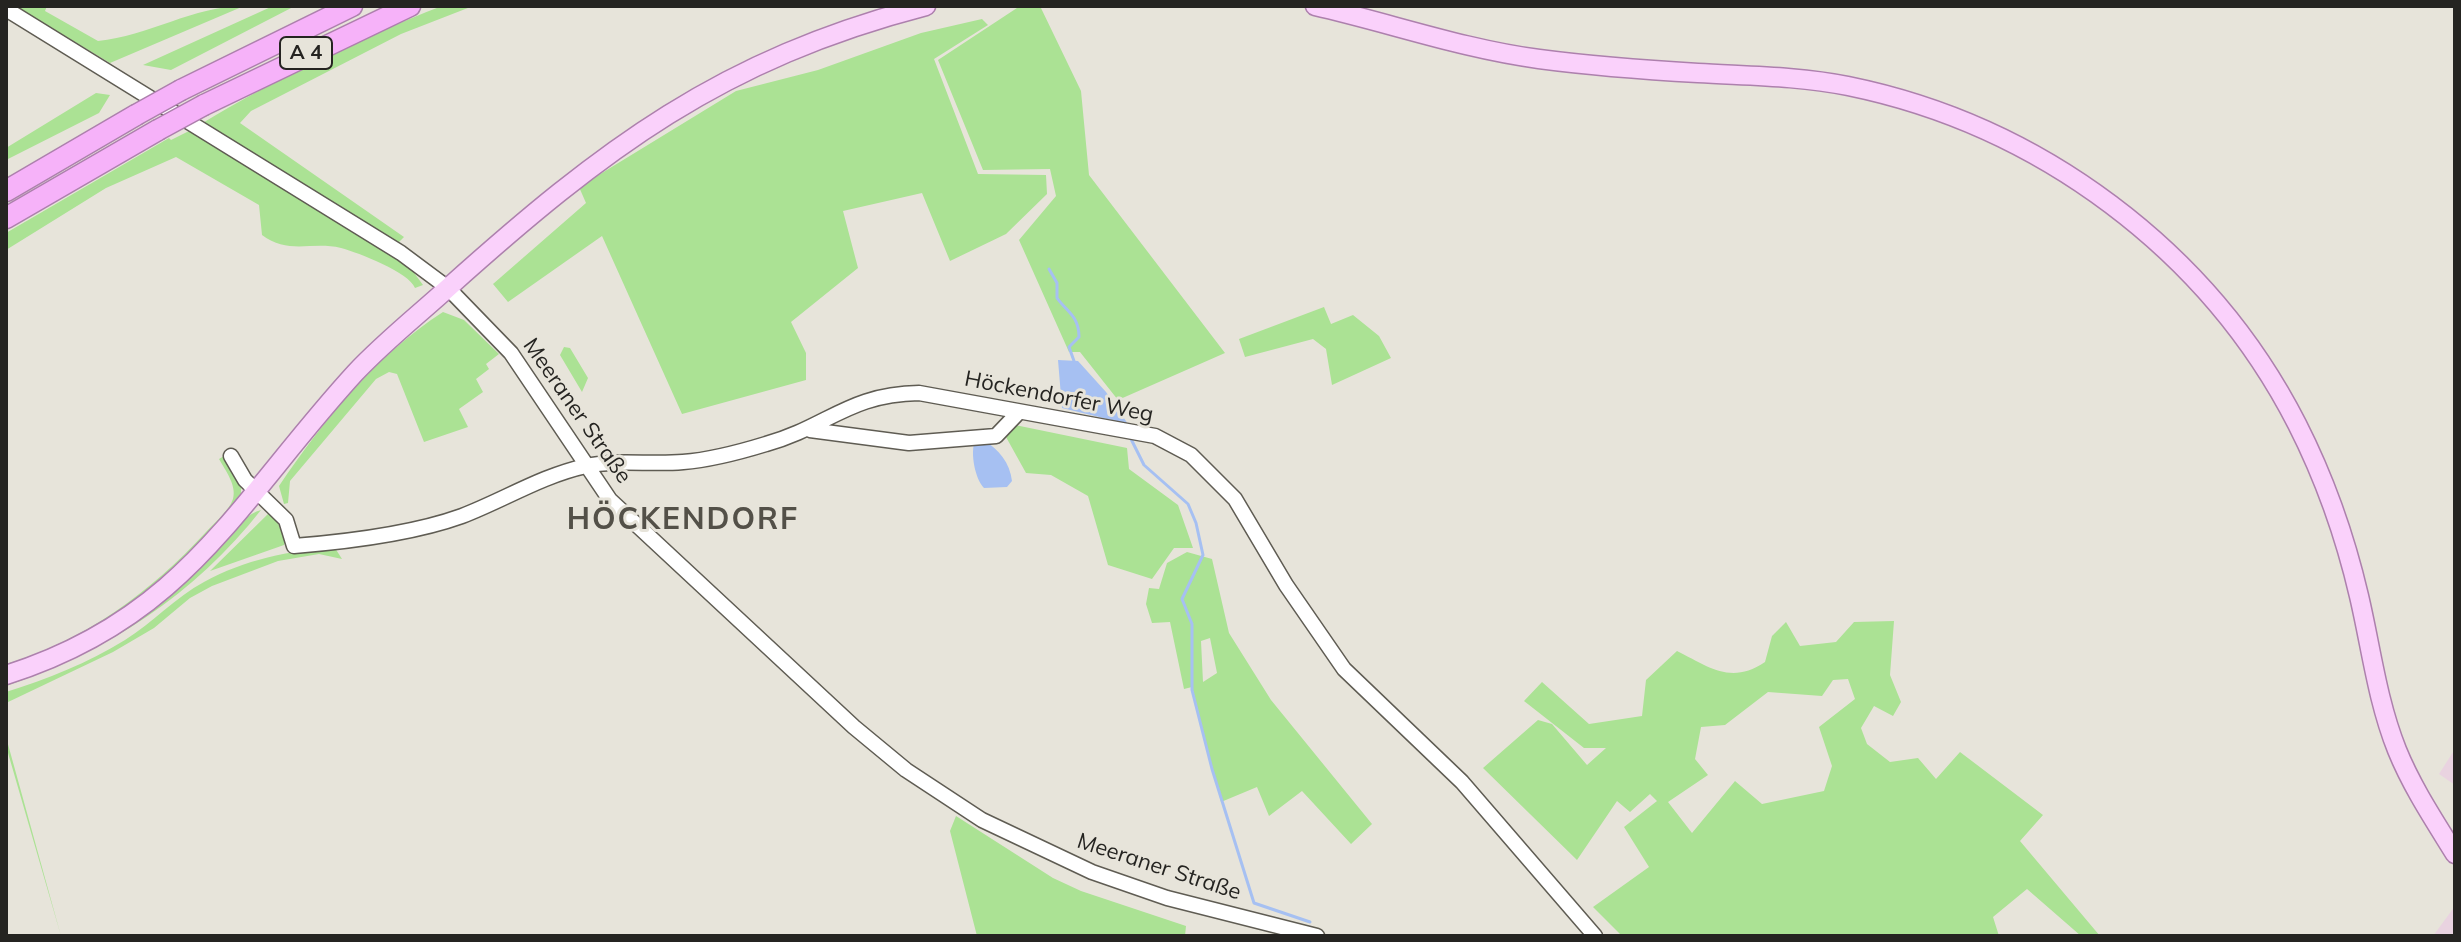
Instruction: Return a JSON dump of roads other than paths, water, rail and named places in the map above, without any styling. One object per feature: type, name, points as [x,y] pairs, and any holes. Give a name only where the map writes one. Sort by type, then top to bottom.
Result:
[{"type":"highway","name":"A 4","points":[[6,191],[181,90],[352,6]]},
{"type":"highway","name":"A 4","points":[[6,218],[204,105],[410,6]]},
{"type":"main road","points":[[6,675],[62,655],[138,613],[201,557],[358,370],[571,181],[636,133],[714,86],[811,42],[926,6]]},
{"type":"main road","points":[[1315,6],[1535,59],[1792,78],[1847,86],[1927,107],[1973,124],[2021,147],[2084,185],[2135,223],[2186,270],[2232,323],[2282,396],[2310,452],[2343,534],[2396,747],[2419,797],[2455,854]]},
{"type":"street","name":"Meeraner Straße","points":[[6,9],[104,73],[401,253],[448,288],[511,353],[610,500],[854,727],[949,800],[1019,839],[1092,872],[1167,898],[1317,936]]},
{"type":"street","name":"Höckendorfer Weg","points":[[257,491],[286,520],[294,546],[342,542],[460,517],[550,475],[587,466],[621,461],[684,462],[765,445],[810,430],[845,407],[892,393],[919,393],[1155,436],[1191,455],[1235,499],[1286,585],[1344,669],[1462,782],[1595,936]]},
{"type":"street","points":[[810,430],[909,443],[996,436],[1018,413]]},
{"type":"street","points":[[231,456],[245,480],[257,491]]},
{"type":"water","points":[[1058,360],[1078,361],[1106,392],[1128,424],[1062,408]]},
{"type":"water","points":[[983,440],[1006,462],[1012,481],[1007,487],[984,488],[981,484],[973,452],[975,441]]},
{"type":"waterway","points":[[1049,269],[1057,283],[1057,298],[1077,324],[1079,337],[1069,347],[1074,361]]},
{"type":"waterway","points":[[1131,439],[1144,465],[1188,504],[1196,523],[1203,555],[1182,599],[1192,624],[1192,690],[1212,769],[1254,903],[1310,922]]},
{"type":"district","name":"HÖCKENDORF","points":[[683,520]]}]
